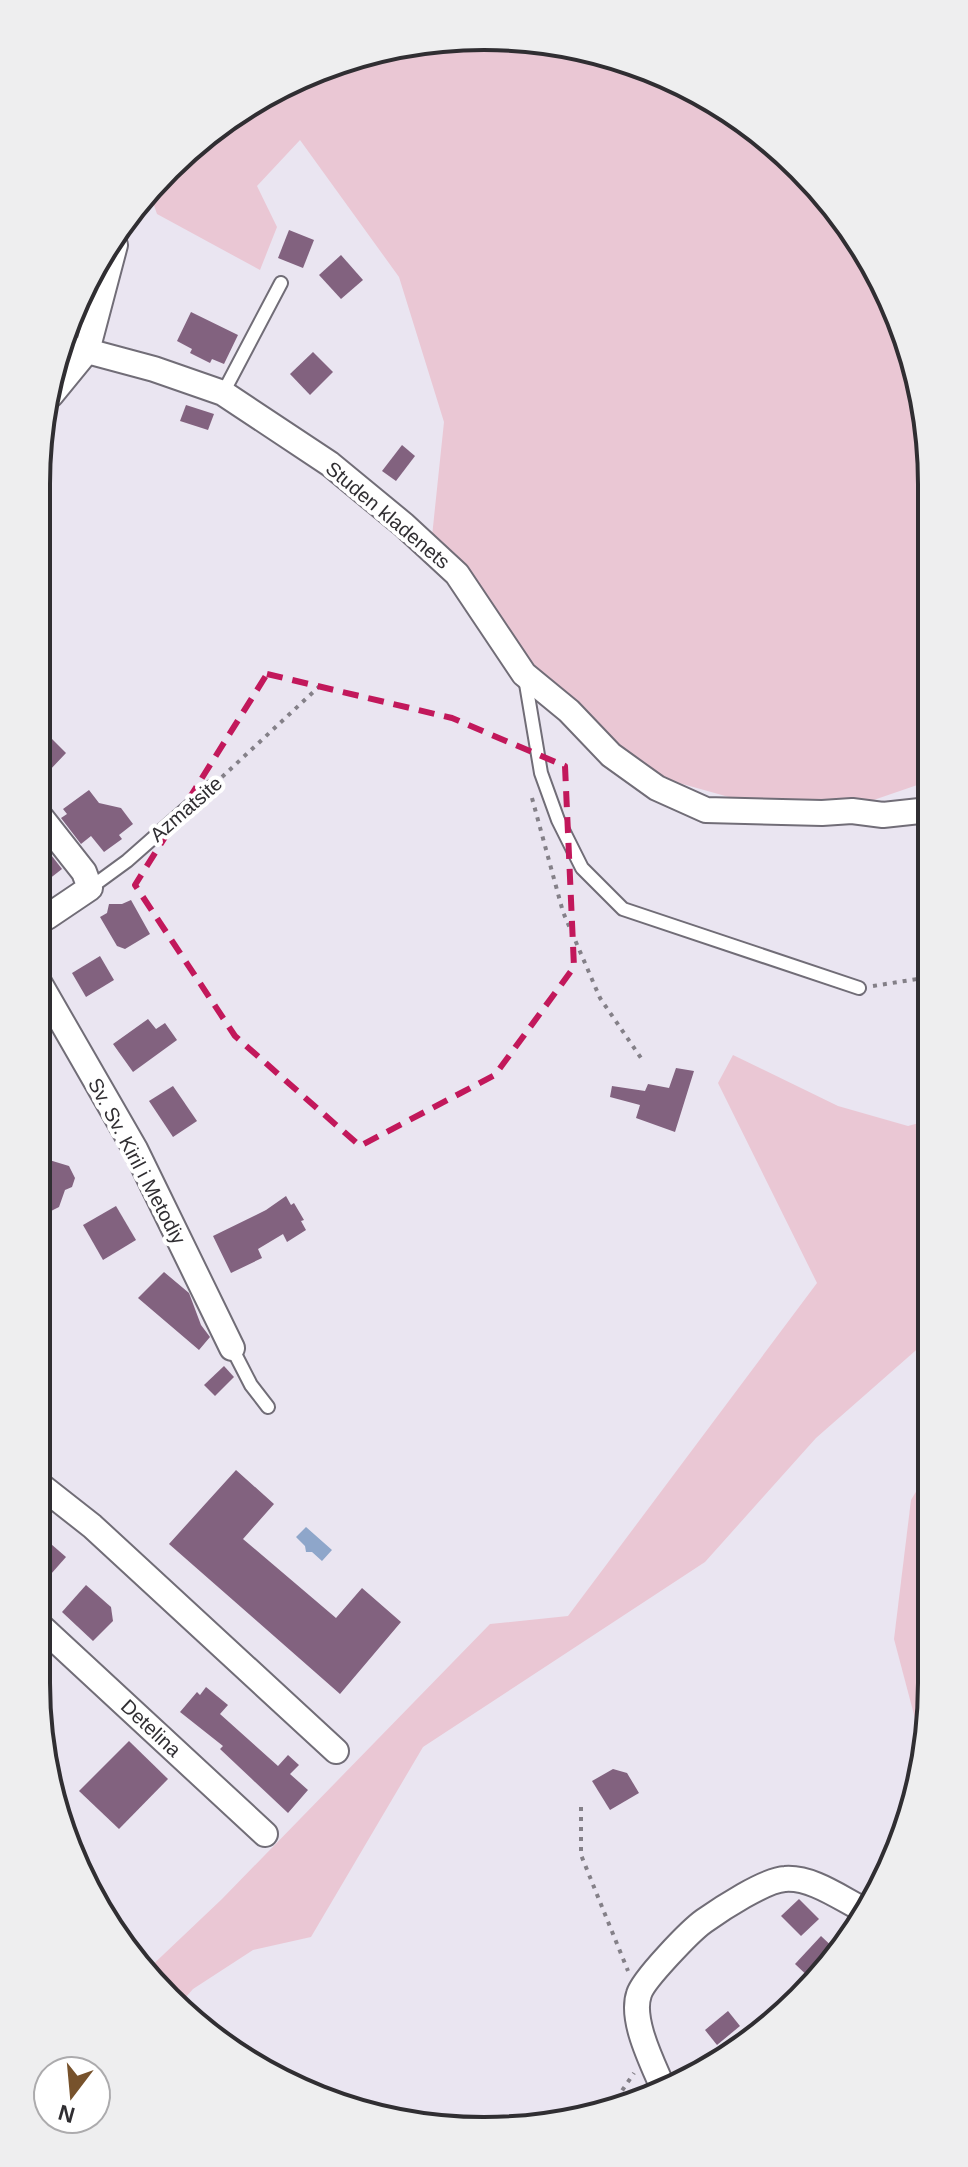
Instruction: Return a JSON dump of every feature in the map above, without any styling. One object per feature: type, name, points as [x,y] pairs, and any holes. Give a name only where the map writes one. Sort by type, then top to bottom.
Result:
[{"type":"street","points":[[63,381],[87,351],[106,271]]},
{"type":"street","name":"Studen kladenets","points":[[71,349],[154,369],[223,393],[330,464],[457,574],[524,674],[569,711],[611,755],[657,788],[706,810],[852,811],[883,815],[918,811]]},
{"type":"street","points":[[50,829],[84,872],[90,888]]},
{"type":"street","name":"Azmatsite","points":[[50,915],[90,888]]},
{"type":"street","name":"Sv. Sv. Kiril i Metodiy","points":[[50,1001],[135,1149],[232,1348]]},
{"type":"street","points":[[50,1493],[92,1526],[336,1751]]},
{"type":"street","name":"Detelina","points":[[50,1635],[265,1834]]},
{"type":"street","points":[[660,2080],[636,2013],[638,1995],[645,1982],[702,1923],[783,1878],[809,1882],[856,1906]]},
{"type":"lane","points":[[223,393],[281,283]]},
{"type":"lane","points":[[524,674],[541,773],[558,820],[582,868],[623,909],[859,988]]},
{"type":"lane","name":"Azmatsite","points":[[90,888],[127,861],[211,787]]},
{"type":"lane","points":[[232,1348],[251,1385],[268,1407]]},
{"type":"path","name":"Azmatsite","points":[[211,787],[324,682]]},
{"type":"path","points":[[532,789],[532,805],[563,912],[600,998],[641,1058]]},
{"type":"path","points":[[859,988],[918,979]]},
{"type":"path","points":[[581,1807],[581,1855],[638,1995]]},
{"type":"path","points":[[619,2096],[648,2051]]},
{"type":"highlighted area","points":[[267,674],[452,718],[565,766],[574,967],[495,1075],[360,1146],[235,1036],[135,885]]},
{"type":"shaded area","points":[[512,51],[569,58],[596,65],[676,95],[748,140],[791,177],[845,243],[885,318],[903,372],[910,399],[917,456],[918,785],[859,805],[736,799],[647,774],[578,739],[505,653],[431,546],[444,422],[399,277],[300,140],[257,186],[277,227],[260,270],[157,214],[153,204],[177,177],[220,140],[267,108],[344,73],[427,54]]},
{"type":"shaded area","points":[[733,1055],[838,1106],[908,1126],[918,1123],[918,1348],[816,1438],[705,1562],[423,1747],[311,1937],[253,1950],[193,1989],[185,1998],[154,1964],[222,1899],[490,1624],[568,1616],[817,1283],[718,1083]]},
{"type":"shaded area","points":[[918,1488],[916,1722],[894,1639],[911,1500]]},
{"type":"water","points":[[306,1527],[332,1550],[322,1561],[312,1552],[306,1552],[305,1546],[296,1537]]},
{"type":"building","points":[[289,230],[314,240],[303,268],[278,258]]},
{"type":"building","points":[[341,255],[363,280],[341,299],[319,275]]},
{"type":"building","points":[[191,312],[238,335],[224,364],[212,359],[210,363],[190,353],[192,349],[177,341]]},
{"type":"building","points":[[313,352],[333,372],[310,395],[290,374]]},
{"type":"building","points":[[186,405],[214,414],[208,430],[180,421]]},
{"type":"building","points":[[402,445],[415,456],[396,481],[382,471]]},
{"type":"building","points":[[50,737],[66,753],[50,770]]},
{"type":"building","points":[[89,790],[99,803],[121,808],[133,824],[119,835],[122,839],[104,852],[91,836],[81,844],[61,818],[67,814],[63,809]]},
{"type":"building","points":[[50,854],[62,869],[50,878]]},
{"type":"building","points":[[131,900],[150,934],[125,949],[117,946],[100,917],[107,913],[109,904]]},
{"type":"building","points":[[100,956],[114,980],[86,997],[72,973]]},
{"type":"building","points":[[148,1019],[156,1029],[165,1023],[177,1040],[133,1072],[113,1044]]},
{"type":"building","points":[[676,1068],[694,1071],[675,1132],[636,1118],[640,1105],[610,1097],[612,1086],[645,1091],[648,1084],[669,1088]]},
{"type":"building","points":[[173,1086],[197,1121],[173,1137],[149,1101]]},
{"type":"building","points":[[50,1160],[69,1166],[75,1178],[72,1187],[65,1190],[59,1207],[50,1212]]},
{"type":"building","points":[[286,1196],[304,1220],[301,1221],[306,1230],[287,1242],[283,1234],[258,1249],[262,1258],[231,1273],[213,1236],[266,1210]]},
{"type":"building","points":[[116,1206],[136,1240],[103,1260],[83,1225]]},
{"type":"building","points":[[164,1272],[189,1293],[201,1325],[210,1337],[199,1350],[138,1298]]},
{"type":"building","points":[[224,1366],[234,1377],[215,1396],[204,1385]]},
{"type":"building","points":[[236,1470],[274,1504],[243,1539],[336,1618],[362,1588],[401,1622],[340,1694],[169,1544]]},
{"type":"building","points":[[50,1543],[66,1557],[50,1575]]},
{"type":"building","points":[[86,1585],[111,1607],[113,1621],[93,1641],[62,1612]]},
{"type":"building","points":[[206,1687],[228,1705],[220,1714],[278,1766],[288,1755],[299,1765],[290,1774],[308,1790],[288,1813],[220,1749],[223,1746],[180,1712],[197,1692],[200,1695]]},
{"type":"building","points":[[129,1741],[168,1779],[119,1829],[79,1791]]},
{"type":"building","points":[[613,1769],[627,1773],[639,1793],[610,1810],[592,1781]]},
{"type":"building","points":[[799,1899],[819,1919],[801,1936],[781,1916]]},
{"type":"building","points":[[821,1936],[830,1944],[806,1974],[795,1964]]},
{"type":"building","points":[[728,2011],[740,2026],[717,2045],[705,2030]]}]
